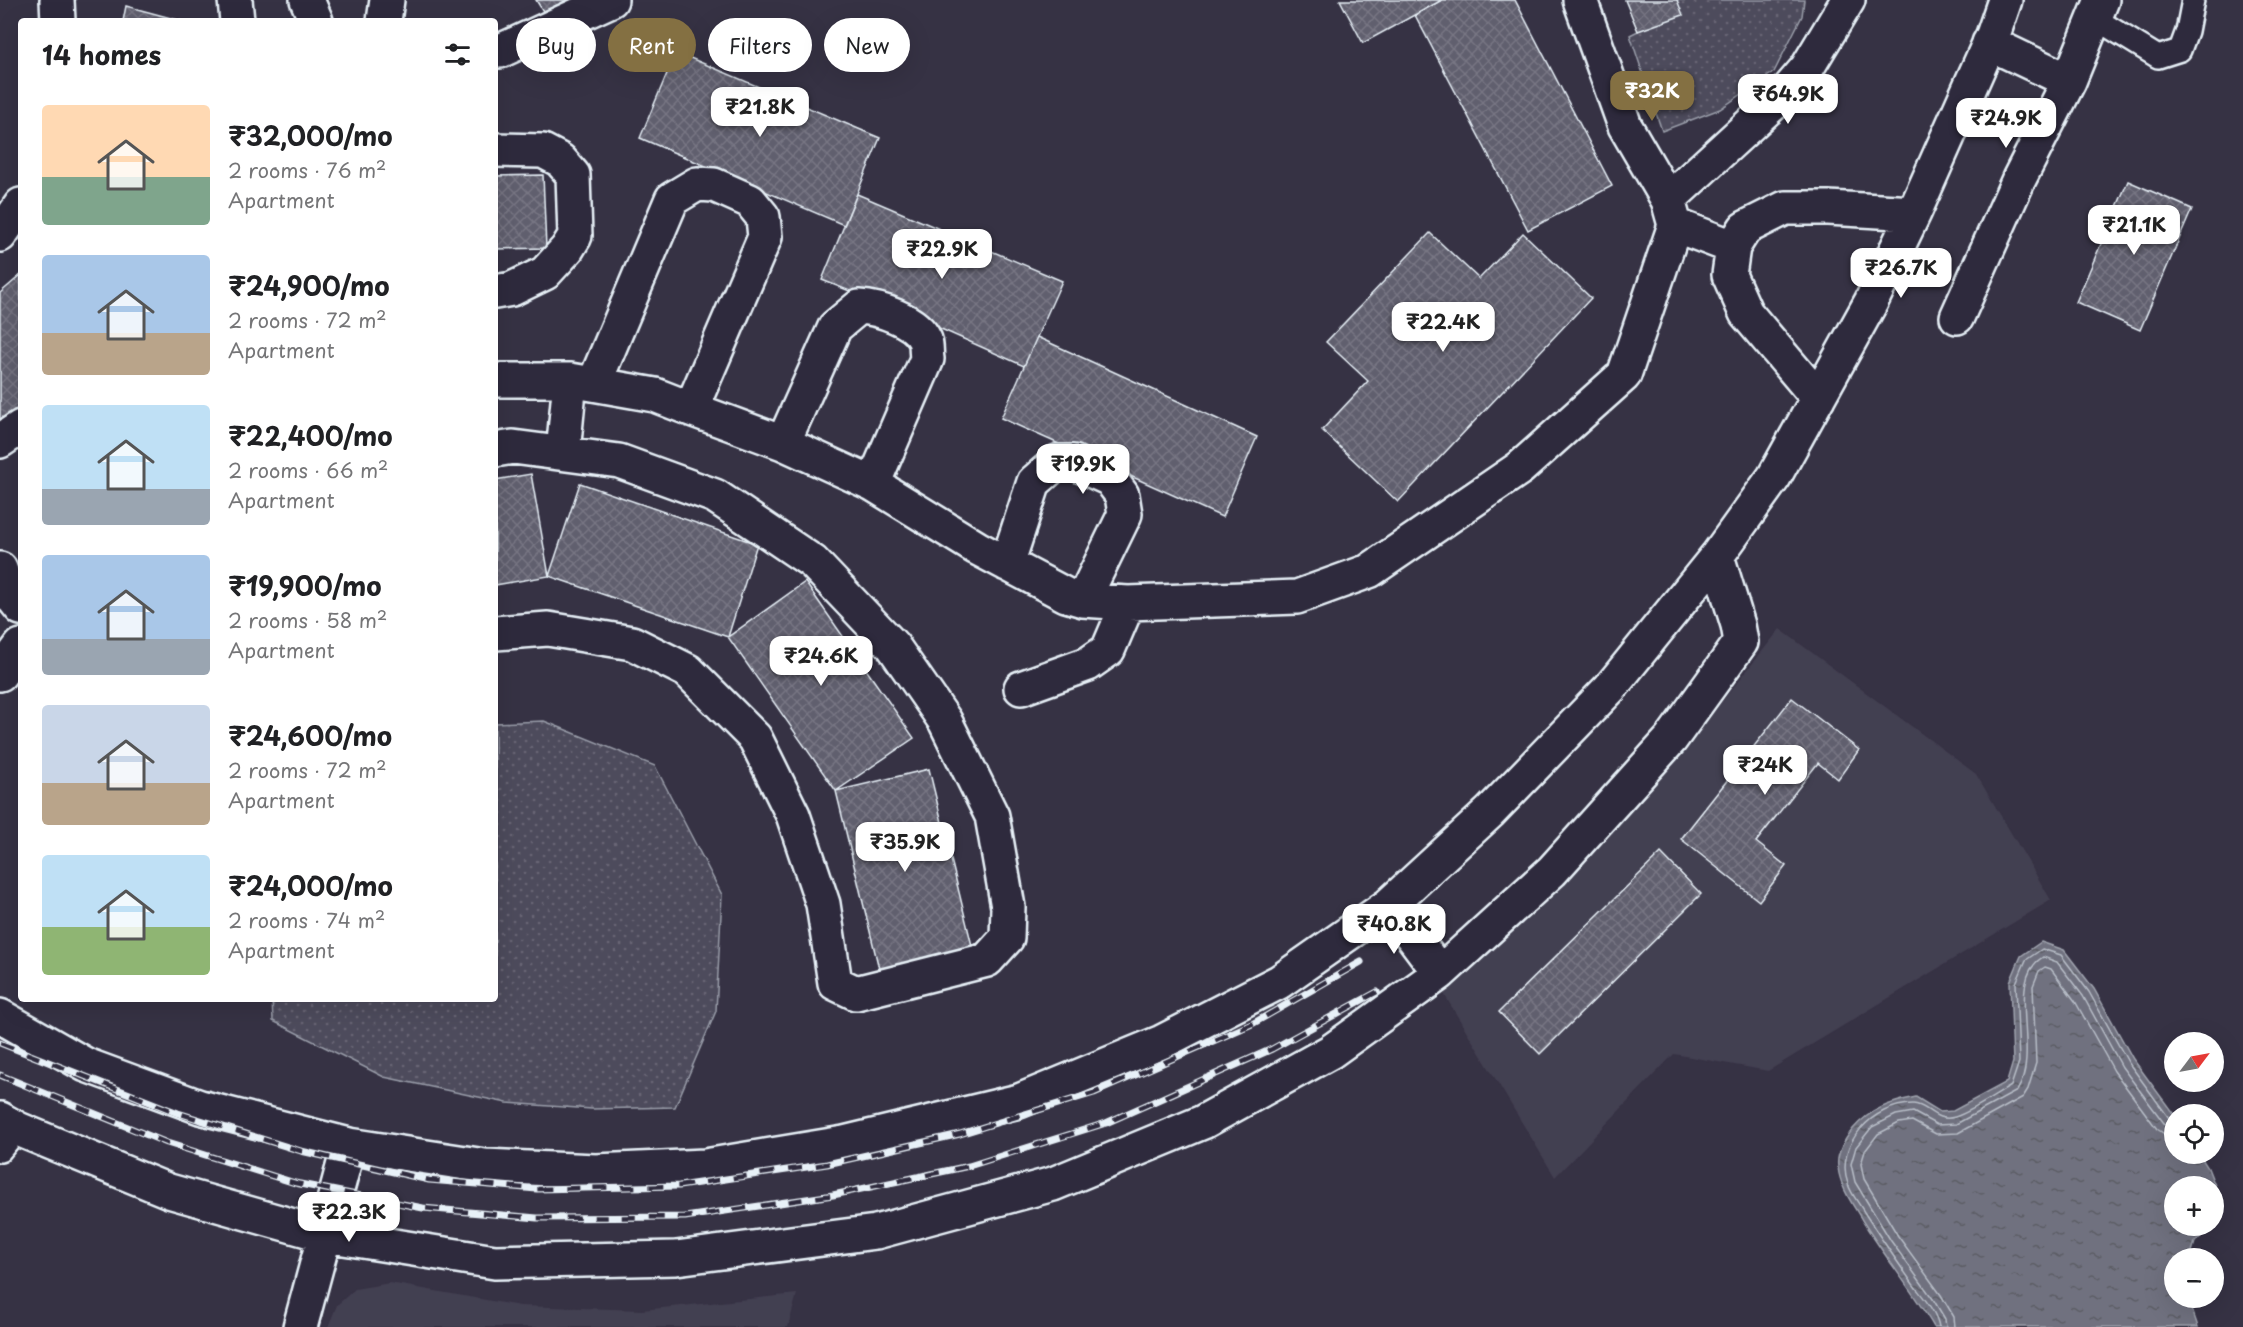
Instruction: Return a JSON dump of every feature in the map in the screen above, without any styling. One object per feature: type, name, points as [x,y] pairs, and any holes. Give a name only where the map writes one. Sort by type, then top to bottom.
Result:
[{"type":"street","points":[[57,0],[58,18]]},
{"type":"street","points":[[235,0],[237,18]]},
{"type":"street","points":[[307,0],[315,18]]},
{"type":"street","points":[[384,18],[387,0]]},
{"type":"street","points":[[498,51],[611,0]]},
{"type":"street","points":[[1580,0],[1624,126],[1671,212],[1733,247]]},
{"type":"street","points":[[498,380],[582,382],[655,395],[691,408],[783,443],[873,484],[976,548],[1066,595],[1083,600],[1128,603],[1297,597],[1369,571],[1520,468],[1624,375],[1671,212],[1807,68],[1848,0]]},
{"type":"street","points":[[0,1016],[86,1065],[200,1107],[348,1145],[485,1166],[596,1171],[705,1166],[855,1141],[1019,1101],[1162,1042],[1279,982],[1389,905],[1490,812],[1610,688],[1717,556],[1774,477],[1871,302],[1914,213],[1989,43],[2005,0]]},
{"type":"street","points":[[1957,317],[2019,179],[2069,81],[2099,10]]},
{"type":"street","points":[[1989,43],[2069,81]]},
{"type":"street","points":[[498,150],[543,151],[560,160],[573,176],[575,236],[567,249],[545,273],[512,288],[498,291]]},
{"type":"street","points":[[563,453],[582,382],[672,199],[697,184],[714,185],[750,201],[763,217],[765,237],[691,408]]},
{"type":"street","points":[[1818,398],[1746,313],[1728,275],[1733,247],[1745,228],[1785,208],[1914,213]]},
{"type":"street","points":[[0,235],[18,209]]},
{"type":"street","points":[[783,443],[835,327],[859,307],[875,308],[912,324],[924,340],[927,359],[873,484]]},
{"type":"street","points":[[0,441],[18,429]]},
{"type":"street","points":[[498,450],[513,447],[619,461],[715,496],[813,562],[892,646],[945,721],[992,816],[1008,907],[1007,938],[987,960],[856,993],[835,983],[823,904],[793,815],[755,738],[688,671],[632,642],[548,628],[498,633]]},
{"type":"street","points":[[1006,564],[1034,482],[1057,462],[1073,462],[1110,479],[1122,495],[1125,514],[1083,600]]},
{"type":"street","points":[[6,1133],[169,1191],[325,1235],[495,1262],[676,1258],[876,1232],[1053,1184],[1203,1122],[1330,1052],[1440,973],[1560,862],[1671,739],[1741,642],[1717,556]]},
{"type":"street","points":[[0,569],[9,593],[18,604]]},
{"type":"street","points":[[1021,688],[1088,664],[1108,650],[1128,603]]},
{"type":"street","points":[[0,674],[18,650]]},
{"type":"street","points":[[1389,905],[1440,973]]},
{"type":"street","points":[[300,1327],[348,1145]]},
{"type":"lane","points":[[2099,10],[2158,57],[2180,50],[2187,31],[2193,0]]},
{"type":"shaded area","points":[[1677,0],[1804,0],[1802,16],[1774,72],[1720,109],[1662,131],[1630,35]]},
{"type":"shaded area","points":[[1780,629],[1976,774],[2051,900],[1768,1071],[1674,1054],[1555,1177],[1444,994],[1565,884],[1688,744]]},
{"type":"shaded area","points":[[544,721],[655,766],[722,895],[716,1011],[675,1107],[592,1109],[507,1103],[384,1077],[273,1021],[272,1002],[498,1002],[498,723]]},
{"type":"shaded area","points":[[390,1283],[520,1306],[642,1310],[797,1294],[788,1327],[328,1327],[337,1305],[355,1289]]},
{"type":"water","points":[[2041,942],[2064,950],[2094,989],[2133,1059],[2166,1104],[2164,1104],[2164,1164],[2205,1164],[2208,1168],[2211,1176],[2164,1176],[2164,1236],[2201,1236],[2195,1242],[2193,1248],[2164,1248],[2164,1308],[2191,1308],[2198,1327],[1934,1327],[1871,1234],[1844,1188],[1838,1167],[1840,1152],[1853,1129],[1866,1116],[1890,1104],[1916,1097],[1940,1112],[1953,1111],[2007,1082],[2013,1062],[2010,982],[2021,956]]},
{"type":"building","points":[[536,0],[572,0],[546,16]]},
{"type":"building","points":[[1340,0],[1442,0],[1363,43]]},
{"type":"building","points":[[1442,0],[1515,0],[1612,186],[1528,230],[1415,15]]},
{"type":"building","points":[[1625,0],[1677,0],[1683,15],[1638,31]]},
{"type":"building","points":[[126,6],[171,18],[124,18]]},
{"type":"building","points":[[696,60],[708,65],[708,72],[723,72],[880,138],[844,225],[640,138],[668,72],[696,72]]},
{"type":"building","points":[[543,175],[546,248],[498,249],[498,176]]},
{"type":"building","points":[[2128,181],[2192,209],[2140,330],[2076,302]]},
{"type":"building","points":[[857,194],[1062,281],[1024,366],[903,312],[822,280]]},
{"type":"building","points":[[1430,233],[1479,279],[1523,233],[1591,298],[1398,502],[1322,430],[1368,381],[1326,342]]},
{"type":"building","points":[[18,278],[18,410],[0,425],[0,293]]},
{"type":"building","points":[[1037,337],[1257,437],[1222,517],[1001,418]]},
{"type":"building","points":[[531,474],[549,576],[498,584],[498,480]]},
{"type":"building","points":[[580,483],[757,544],[728,637],[549,576]]},
{"type":"building","points":[[805,582],[914,738],[836,791],[728,637]]},
{"type":"building","points":[[1792,698],[1859,750],[1838,779],[1818,763],[1756,842],[1786,866],[1759,901],[1681,839]]},
{"type":"building","points":[[929,769],[974,954],[881,977],[836,791]]},
{"type":"building","points":[[1661,853],[1701,894],[1540,1054],[1499,1012]]},
{"type":"railway","points":[[0,1043],[178,1113],[301,1151],[429,1180],[537,1189],[679,1186],[827,1164],[960,1134],[1094,1093],[1252,1024],[1361,962]]},
{"type":"railway","points":[[0,1075],[167,1143],[295,1183],[423,1208],[537,1218],[685,1217],[833,1195],[969,1166],[1106,1123],[1272,1049],[1377,992]]}]
